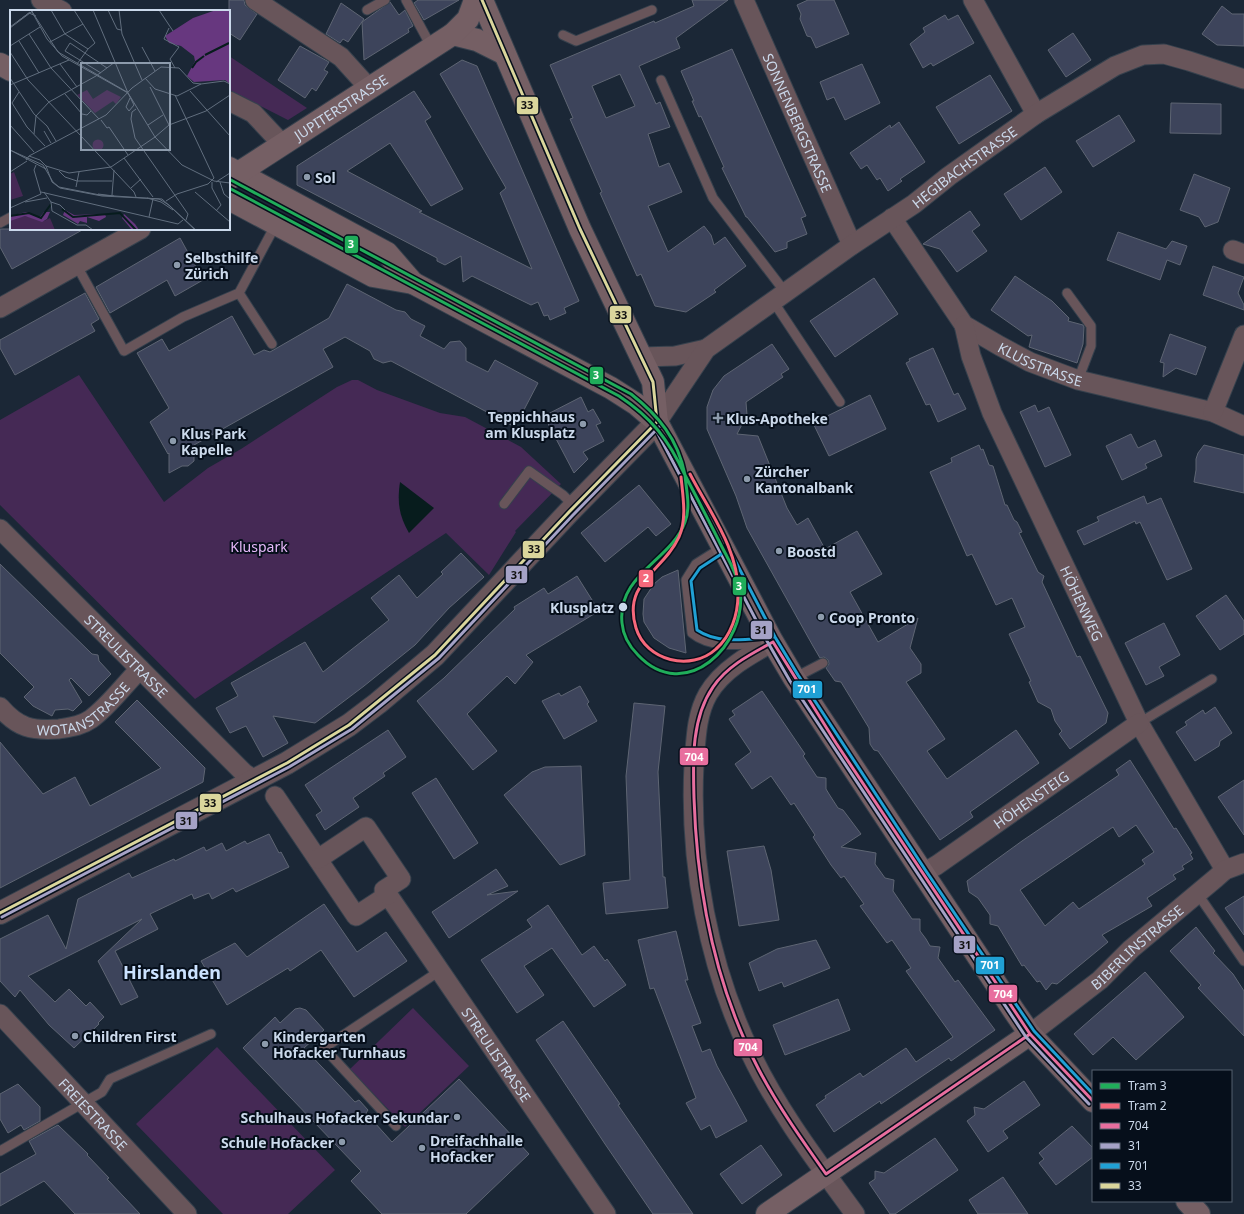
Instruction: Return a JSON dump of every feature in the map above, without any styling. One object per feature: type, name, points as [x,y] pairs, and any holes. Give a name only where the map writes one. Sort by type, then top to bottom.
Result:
[{"type":"main road","name":"JUPITERSTRASSE","points":[[232,174],[283,145],[453,34],[468,19],[475,0]]},
{"type":"main road","points":[[482,0],[503,53],[580,229],[653,382],[658,422],[773,642],[794,678],[922,874],[1030,1034],[1092,1100]]},
{"type":"main road","points":[[453,34],[477,40],[503,53]]},
{"type":"main road","points":[[0,64],[10,69]]},
{"type":"main road","points":[[232,174],[387,253],[413,283]]},
{"type":"main road","points":[[230,200],[373,276],[413,283],[611,388],[636,404],[658,422]]},
{"type":"main road","points":[[767,1214],[1030,1034]]},
{"type":"main road","points":[[1188,1202],[1199,1214]]},
{"type":"street","points":[[41,0],[60,10]]},
{"type":"street","points":[[255,0],[341,57],[369,88]]},
{"type":"street","name":"SONNENBERGSTRASSE","points":[[744,0],[852,245]]},
{"type":"street","points":[[973,0],[1036,114]]},
{"type":"street","name":"HEGIBACHSTRASSE","points":[[0,913],[287,763],[349,725],[435,656],[575,507],[658,422],[706,349],[1036,114],[1115,66],[1143,55],[1164,54],[1190,60],[1244,79]]},
{"type":"street","points":[[230,102],[253,113],[283,145]]},
{"type":"street","name":"KLUSSTRASSE","points":[[892,218],[964,325],[1030,362],[1078,380],[1213,412],[1244,426]]},
{"type":"street","points":[[0,308],[139,230]]},
{"type":"street","name":"HÖHENWEG","points":[[964,325],[971,356],[992,412],[1139,723],[1225,870]]},
{"type":"street","points":[[1213,412],[1244,335]]},
{"type":"street","name":"HEGIBACHSTRASSE","points":[[642,357],[675,356],[706,349]]},
{"type":"street","name":"STREULISTRASSE","points":[[0,529],[244,773],[255,780]]},
{"type":"street","points":[[773,642],[734,665],[711,690],[703,705],[695,748],[694,812],[698,871],[712,942],[736,1019],[751,1054],[777,1100],[826,1174],[855,1214]]},
{"type":"street","name":"WOTANSTRASSE","points":[[0,707],[12,720],[32,729],[44,730],[73,727],[93,718],[140,669]]},
{"type":"street","name":"HÖHENSTEIG","points":[[922,874],[1139,723]]},
{"type":"street","points":[[275,796],[356,916],[388,895],[384,890],[401,879],[366,826],[318,859]]},
{"type":"street","name":"BIBERLINSTRASSE","points":[[1030,1034],[1100,980],[1131,949],[1225,870],[1244,863]]},
{"type":"street","name":"STREULISTRASSE","points":[[388,895],[606,1214]]},
{"type":"street","name":"FREIESTRASSE","points":[[0,1014],[187,1214]]},
{"type":"lane","points":[[367,10],[385,0]]},
{"type":"lane","points":[[406,0],[432,48]]},
{"type":"lane","points":[[563,35],[576,41],[652,10]]},
{"type":"lane","points":[[661,80],[713,198],[779,296],[840,402]]},
{"type":"lane","points":[[0,223],[10,218]]},
{"type":"lane","points":[[77,266],[124,351],[183,317],[239,293],[276,224]]},
{"type":"lane","points":[[239,293],[272,344]]},
{"type":"lane","points":[[1067,293],[1091,326],[1091,346],[1078,380]]},
{"type":"lane","points":[[504,504],[529,472],[563,495],[575,507]]},
{"type":"lane","points":[[723,547],[696,564],[686,580],[692,633],[705,642],[744,644],[773,642]]},
{"type":"lane","points":[[794,678],[822,663]]},
{"type":"lane","points":[[1139,723],[1212,679]]},
{"type":"lane","points":[[1197,893],[1244,961]]},
{"type":"lane","points":[[396,1126],[324,1048],[440,970]]},
{"type":"lane","points":[[0,1151],[102,1092],[110,1079],[211,1034]]},
{"type":"green space","points":[[230,57],[307,108],[288,120],[230,91]]},
{"type":"green space","name":"Kluspark","points":[[79,375],[164,502],[208,468],[241,449],[337,387],[352,380],[358,380],[377,390],[440,413],[465,417],[521,447],[561,484],[515,531],[516,532],[489,575],[446,533],[195,699],[0,505],[0,420]]},
{"type":"green space","points":[[413,1008],[469,1066],[405,1127],[350,1069]]},
{"type":"green space","points":[[217,1047],[335,1170],[288,1214],[223,1214],[136,1124]]},
{"type":"shaded area","points":[[400,482],[434,508],[409,533],[401,515],[399,496]]},
{"type":"building","points":[[229,0],[244,0],[245,5],[257,14],[240,40],[230,34]]},
{"type":"building","points":[[418,0],[459,0],[424,20],[414,3]]},
{"type":"building","points":[[692,0],[728,0],[676,38],[680,48],[639,66],[656,104],[660,102],[670,127],[648,134],[659,167],[669,163],[682,192],[648,206],[668,252],[704,226],[711,235],[714,245],[725,237],[746,266],[714,290],[716,292],[686,312],[655,306],[641,274],[637,276],[600,193],[602,192],[570,119],[573,118],[550,65],[654,21],[655,23],[694,6]],"holes":[[[620,74],[635,106],[606,118],[592,86]]]},
{"type":"building","points":[[808,0],[834,0],[849,34],[816,48],[811,37],[807,36],[800,19],[801,14],[797,5]]},
{"type":"building","points":[[390,2],[399,15],[405,10],[413,26],[408,29],[409,32],[364,60],[362,22]]},
{"type":"building","points":[[341,3],[364,19],[348,42],[343,39],[340,43],[326,34]]},
{"type":"building","points":[[1222,6],[1232,14],[1244,14],[1244,46],[1217,45],[1202,34]]},
{"type":"building","points":[[945,15],[948,20],[958,15],[974,43],[933,66],[931,63],[923,68],[910,44],[925,32],[923,28]]},
{"type":"building","points":[[1073,33],[1091,60],[1066,77],[1048,50]]},
{"type":"building","points":[[300,46],[329,62],[324,70],[328,72],[316,91],[312,88],[305,98],[278,80]]},
{"type":"building","points":[[732,49],[806,216],[801,218],[807,234],[787,242],[787,248],[775,252],[746,217],[722,168],[724,167],[701,116],[699,117],[681,71]]},
{"type":"building","points":[[462,60],[477,66],[579,301],[564,308],[566,313],[550,320],[548,315],[544,316],[538,302],[531,305],[472,276],[463,282],[461,256],[445,265],[437,261],[437,258],[297,185],[297,166],[414,91],[431,117],[425,121],[463,189],[431,206],[390,143],[347,171],[422,211],[419,212],[532,269],[500,193],[506,188],[440,74]]},
{"type":"building","points":[[862,64],[880,103],[845,120],[834,97],[827,100],[820,82]]},
{"type":"building","points":[[990,75],[1012,111],[959,144],[936,107]]},
{"type":"building","points":[[1171,103],[1221,104],[1221,134],[1170,133]]},
{"type":"building","points":[[1119,115],[1135,141],[1093,167],[1076,141]]},
{"type":"building","points":[[899,122],[925,162],[900,179],[902,181],[888,191],[880,178],[877,180],[867,165],[861,169],[850,153],[890,125],[891,128]]},
{"type":"building","points":[[1045,167],[1062,192],[1021,220],[1004,194]]},
{"type":"building","points":[[1194,174],[1230,188],[1218,222],[1205,227],[1199,217],[1180,210]]},
{"type":"building","points":[[970,211],[980,225],[972,231],[987,251],[957,272],[940,249],[923,244]]},
{"type":"building","points":[[0,229],[82,230],[12,269],[0,247]]},
{"type":"building","points":[[1118,232],[1166,249],[1172,241],[1187,246],[1180,265],[1167,260],[1160,280],[1107,260]]},
{"type":"building","points":[[180,238],[203,280],[175,296],[167,280],[110,313],[96,287]]},
{"type":"building","points":[[1213,266],[1244,277],[1238,293],[1244,305],[1244,310],[1203,295]]},
{"type":"building","points":[[1015,276],[1052,301],[1069,318],[1068,321],[1083,325],[1083,344],[1077,363],[1029,347],[1032,335],[1028,336],[991,310]]},
{"type":"building","points":[[874,278],[898,314],[835,357],[810,321]]},
{"type":"building","points":[[347,284],[396,310],[405,312],[411,319],[425,326],[420,336],[444,349],[450,342],[460,341],[466,348],[466,361],[488,372],[495,360],[538,383],[515,427],[391,361],[383,363],[374,359],[370,351],[345,337],[323,349],[333,367],[194,445],[194,461],[188,466],[182,466],[169,473],[169,453],[168,454],[150,422],[169,408],[137,353],[162,339],[169,351],[232,316],[254,355],[264,350],[270,352],[329,318]]},
{"type":"building","points":[[85,293],[99,319],[91,324],[95,331],[15,375],[0,348],[0,340]]},
{"type":"building","points":[[1170,334],[1206,347],[1196,375],[1176,368],[1163,377],[1164,363],[1160,362]]},
{"type":"building","points":[[772,344],[789,369],[781,374],[783,377],[746,402],[747,415],[737,434],[758,436],[787,508],[797,525],[808,518],[825,549],[857,531],[882,574],[850,592],[878,642],[918,618],[910,648],[921,664],[921,673],[906,682],[945,739],[927,751],[947,779],[1016,730],[1039,763],[970,812],[973,817],[940,840],[878,751],[874,750],[870,744],[869,728],[841,682],[835,681],[826,668],[829,664],[828,660],[824,657],[820,658],[813,646],[747,528],[736,496],[707,429],[707,407],[713,390],[724,376]]},
{"type":"building","points":[[933,348],[954,395],[958,393],[966,409],[938,422],[930,404],[926,405],[906,363],[910,361],[909,359]]},
{"type":"building","points":[[870,395],[886,429],[829,456],[813,423]]},
{"type":"building","points":[[581,397],[588,412],[593,409],[601,423],[596,425],[604,441],[583,452],[588,459],[574,473],[544,416]]},
{"type":"building","points":[[1035,405],[1038,412],[1049,407],[1071,455],[1045,467],[1020,412]]},
{"type":"building","points":[[1131,434],[1138,448],[1155,440],[1162,456],[1145,464],[1147,468],[1122,480],[1106,446]]},
{"type":"building","points":[[979,445],[981,450],[983,449],[989,465],[993,466],[1005,505],[1007,505],[1022,532],[1019,533],[1038,572],[1044,576],[1042,582],[1077,657],[1080,656],[1108,713],[1106,723],[1070,749],[1059,734],[1062,731],[1055,721],[1051,709],[1038,702],[1029,682],[1031,681],[1009,634],[1025,627],[1012,598],[996,605],[972,554],[967,556],[930,472],[952,462],[951,458]]},
{"type":"building","points":[[1204,445],[1244,455],[1244,493],[1194,482],[1196,459],[1198,453]]},
{"type":"building","points":[[639,485],[671,524],[656,536],[648,527],[605,562],[581,533]]},
{"type":"building","points":[[1144,496],[1147,504],[1161,498],[1192,569],[1167,580],[1140,522],[1136,524],[1135,521],[1084,545],[1077,531],[1099,521],[1097,517]]},
{"type":"building","points":[[461,553],[484,577],[449,608],[415,645],[364,686],[315,723],[273,716],[288,743],[263,757],[246,726],[230,733],[216,708],[238,696],[231,683],[305,642],[323,672],[389,620],[371,598],[399,575],[417,598],[443,574],[441,572]]},
{"type":"building","points":[[0,564],[92,654],[98,655],[99,661],[111,674],[89,696],[71,678],[69,680],[82,702],[73,711],[68,709],[55,710],[52,716],[33,706],[24,697],[34,687],[0,653]]},
{"type":"building","points":[[678,570],[686,653],[669,648],[654,638],[644,622],[643,614],[644,599],[654,584],[662,577]]},
{"type":"building","points":[[577,576],[599,611],[526,655],[533,662],[515,684],[507,676],[467,714],[497,751],[473,770],[417,701],[444,678],[515,609],[514,607],[544,588],[548,594]]},
{"type":"building","points":[[1226,595],[1244,621],[1244,634],[1220,650],[1196,616]]},
{"type":"building","points":[[1164,623],[1180,655],[1159,667],[1164,676],[1146,685],[1125,643]]},
{"type":"building","points":[[580,686],[589,702],[587,704],[597,721],[564,739],[542,701],[559,693],[561,696]]},
{"type":"building","points":[[762,691],[805,754],[803,756],[817,777],[826,778],[826,789],[838,808],[843,810],[861,834],[841,847],[876,853],[875,864],[885,878],[894,880],[893,891],[912,919],[920,919],[920,931],[930,946],[940,947],[938,958],[955,982],[958,980],[995,1030],[951,1061],[949,1058],[881,1104],[880,1101],[834,1132],[816,1105],[826,1098],[825,1096],[860,1073],[863,1077],[906,1048],[916,1062],[953,1037],[906,971],[911,968],[892,940],[887,943],[860,906],[864,904],[844,876],[841,878],[831,865],[813,837],[815,835],[794,803],[791,805],[771,776],[752,789],[735,764],[751,752],[729,719],[735,715],[732,711]]},
{"type":"building","points":[[137,700],[205,768],[203,782],[0,888],[0,742],[43,794],[75,777],[90,806],[161,768],[115,722]]},
{"type":"building","points":[[634,703],[665,706],[658,772],[663,877],[665,877],[668,908],[606,914],[603,883],[630,880],[626,776]]},
{"type":"building","points":[[1215,707],[1232,733],[1220,741],[1219,746],[1195,761],[1176,732],[1187,725],[1185,722],[1203,710],[1205,714]]},
{"type":"building","points":[[388,730],[406,757],[383,773],[385,776],[353,798],[359,807],[325,830],[316,815],[322,811],[305,785]]},
{"type":"building","points":[[1130,760],[1174,829],[1176,828],[1192,853],[1190,854],[1193,859],[1182,866],[1184,869],[1173,875],[1176,879],[1147,898],[1152,906],[1102,935],[1108,942],[1057,984],[1052,983],[1046,990],[1040,981],[1037,982],[1024,965],[1022,966],[998,926],[990,924],[990,915],[978,898],[969,892],[967,881],[1022,841],[1119,775],[1116,770]],"holes":[[[1136,825],[1154,852],[1142,860],[1145,864],[1079,909],[1073,902],[1045,926],[1020,890],[1113,827],[1119,837]]]},
{"type":"building","points":[[581,766],[585,855],[560,865],[504,795],[532,772],[545,767]]},
{"type":"building","points":[[436,778],[478,843],[454,859],[412,793]]},
{"type":"building","points":[[1244,780],[1244,835],[1218,797]]},
{"type":"building","points":[[269,834],[279,853],[281,852],[289,867],[236,892],[233,888],[212,899],[209,893],[194,899],[192,894],[150,914],[158,929],[115,951],[138,997],[121,1005],[98,961],[142,919],[28,976],[55,1002],[69,989],[86,1006],[90,1002],[104,1017],[98,1023],[99,1024],[74,1048],[49,1025],[20,990],[15,997],[0,981],[0,939],[48,915],[66,949],[78,899],[129,873],[132,878],[174,859],[175,861],[204,847],[206,851],[222,843],[226,851],[245,841],[247,844]]},
{"type":"building","points":[[764,846],[771,870],[779,920],[739,926],[727,851]]},
{"type":"building","points":[[496,869],[508,886],[487,895],[518,891],[449,938],[432,912]]},
{"type":"building","points":[[1244,896],[1244,935],[1225,908]]},
{"type":"building","points":[[324,904],[357,952],[386,932],[407,961],[354,997],[321,950],[290,971],[288,968],[227,1005],[201,961],[235,943],[247,957]]},
{"type":"building","points":[[548,905],[582,955],[594,946],[605,961],[607,959],[626,985],[594,1007],[552,948],[524,966],[544,995],[517,1013],[481,960],[532,927],[527,920]]},
{"type":"building","points":[[1196,927],[1215,951],[1213,953],[1233,974],[1244,991],[1244,1036],[1198,988],[1201,985],[1170,951]]},
{"type":"building","points":[[676,931],[688,980],[685,980],[701,1023],[692,1026],[702,1052],[710,1049],[717,1066],[747,1121],[716,1138],[710,1125],[701,1130],[686,1103],[696,1098],[654,988],[650,989],[638,940]]},
{"type":"building","points":[[816,940],[830,968],[784,987],[782,982],[759,991],[749,963],[777,949]]},
{"type":"building","points":[[1145,972],[1184,1017],[1136,1060],[1113,1037],[1093,1055],[1074,1034]]},
{"type":"building","points":[[838,999],[850,1030],[785,1055],[773,1025]]},
{"type":"building","name":"Schulhaus Hofacker Sekundar","points":[[300,1008],[306,1010],[324,1030],[304,1048],[355,1102],[359,1100],[368,1110],[366,1113],[392,1142],[459,1079],[529,1154],[466,1214],[382,1214],[351,1181],[361,1171],[243,1048],[275,1017],[280,1023],[295,1009]]},
{"type":"building","points":[[563,1021],[620,1104],[618,1105],[693,1214],[653,1214],[605,1144],[536,1040]]},
{"type":"building","points":[[1024,1081],[1040,1105],[1003,1131],[1008,1138],[988,1152],[967,1121],[975,1115],[974,1107],[984,1109]]},
{"type":"building","points":[[18,1084],[40,1107],[40,1121],[24,1130],[21,1125],[8,1133],[0,1119],[0,1094]]},
{"type":"building","points":[[58,1125],[88,1154],[87,1155],[109,1178],[107,1179],[140,1214],[75,1214],[44,1181],[0,1206],[0,1174],[36,1154],[29,1141]]},
{"type":"building","points":[[1072,1126],[1092,1147],[1092,1158],[1056,1185],[1039,1163],[1044,1159],[1039,1153]]},
{"type":"building","points":[[935,1138],[958,1170],[895,1214],[890,1214],[869,1183],[875,1179],[875,1171],[884,1173]]},
{"type":"building","points":[[761,1145],[782,1175],[742,1204],[720,1174]]},
{"type":"building","points":[[1003,1177],[1028,1214],[978,1214],[969,1200]]},
{"type":"tram line","name":"3","points":[[230,180],[631,394],[650,410],[666,429],[682,462],[685,475]]},
{"type":"tram line","name":"3","points":[[230,189],[619,396],[631,404],[658,430],[679,462],[685,475]]},
{"type":"tram line","name":"2","points":[[681,477],[684,515],[679,537],[664,560],[646,578],[639,588],[635,599],[633,612],[636,628],[641,639],[649,648],[670,660],[682,661],[694,660],[706,656],[721,644],[726,638],[733,624],[738,602],[737,579],[729,547],[690,474]]},
{"type":"tram line","name":"3","points":[[685,475],[735,572],[740,589],[740,610],[734,630],[724,648],[710,662],[693,671],[675,674],[656,669],[638,655],[627,640],[622,623],[623,606],[628,592],[636,580],[678,536],[685,522],[688,510],[685,475]]},
{"type":"transit line","name":"33","points":[[482,0],[580,229],[653,382],[657,422]]},
{"type":"transit line","name":"33","points":[[0,913],[287,763],[349,725],[435,655],[569,512],[657,422]]},
{"type":"transit line","name":"31","points":[[653,424],[767,641],[790,681],[1026,1037],[1089,1104]]},
{"type":"transit line","name":"31","points":[[2,917],[289,767],[352,729],[439,658],[573,515],[661,425]]},
{"type":"transit line","name":"701","points":[[727,545],[775,637],[798,675],[926,871],[1034,1031],[1092,1093]]},
{"type":"transit line","name":"701","points":[[726,551],[700,568],[691,581],[697,630],[714,638],[734,640],[773,637]]},
{"type":"transit line","name":"704","points":[[773,642],[740,661],[725,673],[713,687],[706,699],[701,713],[697,726],[693,770],[699,868],[711,938],[720,972],[744,1038],[774,1097],[826,1174]]},
{"type":"transit line","name":"704","points":[[773,642],[836,743],[1030,1034],[1092,1100]]},
{"type":"transit line","name":"704","points":[[826,1174],[1030,1034]]},
{"type":"place","name":"Sol","points":[[307,177]]},
{"type":"place","name":"Selbsthilfe Zürich","points":[[177,265]]},
{"type":"place","name":"Klus-Apotheke","points":[[718,418]]},
{"type":"place","name":"Teppichhaus am Klusplatz","points":[[583,424]]},
{"type":"place","name":"Klus Park Kapelle","points":[[173,441]]},
{"type":"place","name":"Zürcher Kantonalbank","points":[[747,479]]},
{"type":"place","name":"Boostd","points":[[779,551]]},
{"type":"place","name":"Klusplatz","points":[[623,607]]},
{"type":"place","name":"Coop Pronto","points":[[821,617]]},
{"type":"place","name":"Children First","points":[[75,1036]]},
{"type":"place","name":"Kindergarten Hofacker Turnhaus","points":[[265,1044]]},
{"type":"place","name":"Schulhaus Hofacker Sekundar","points":[[457,1117]]},
{"type":"place","name":"Schule Hofacker","points":[[342,1142]]},
{"type":"place","name":"Dreifachhalle Hofacker","points":[[422,1148]]},
{"type":"district","name":"Hirslanden","points":[[172,972]]}]
